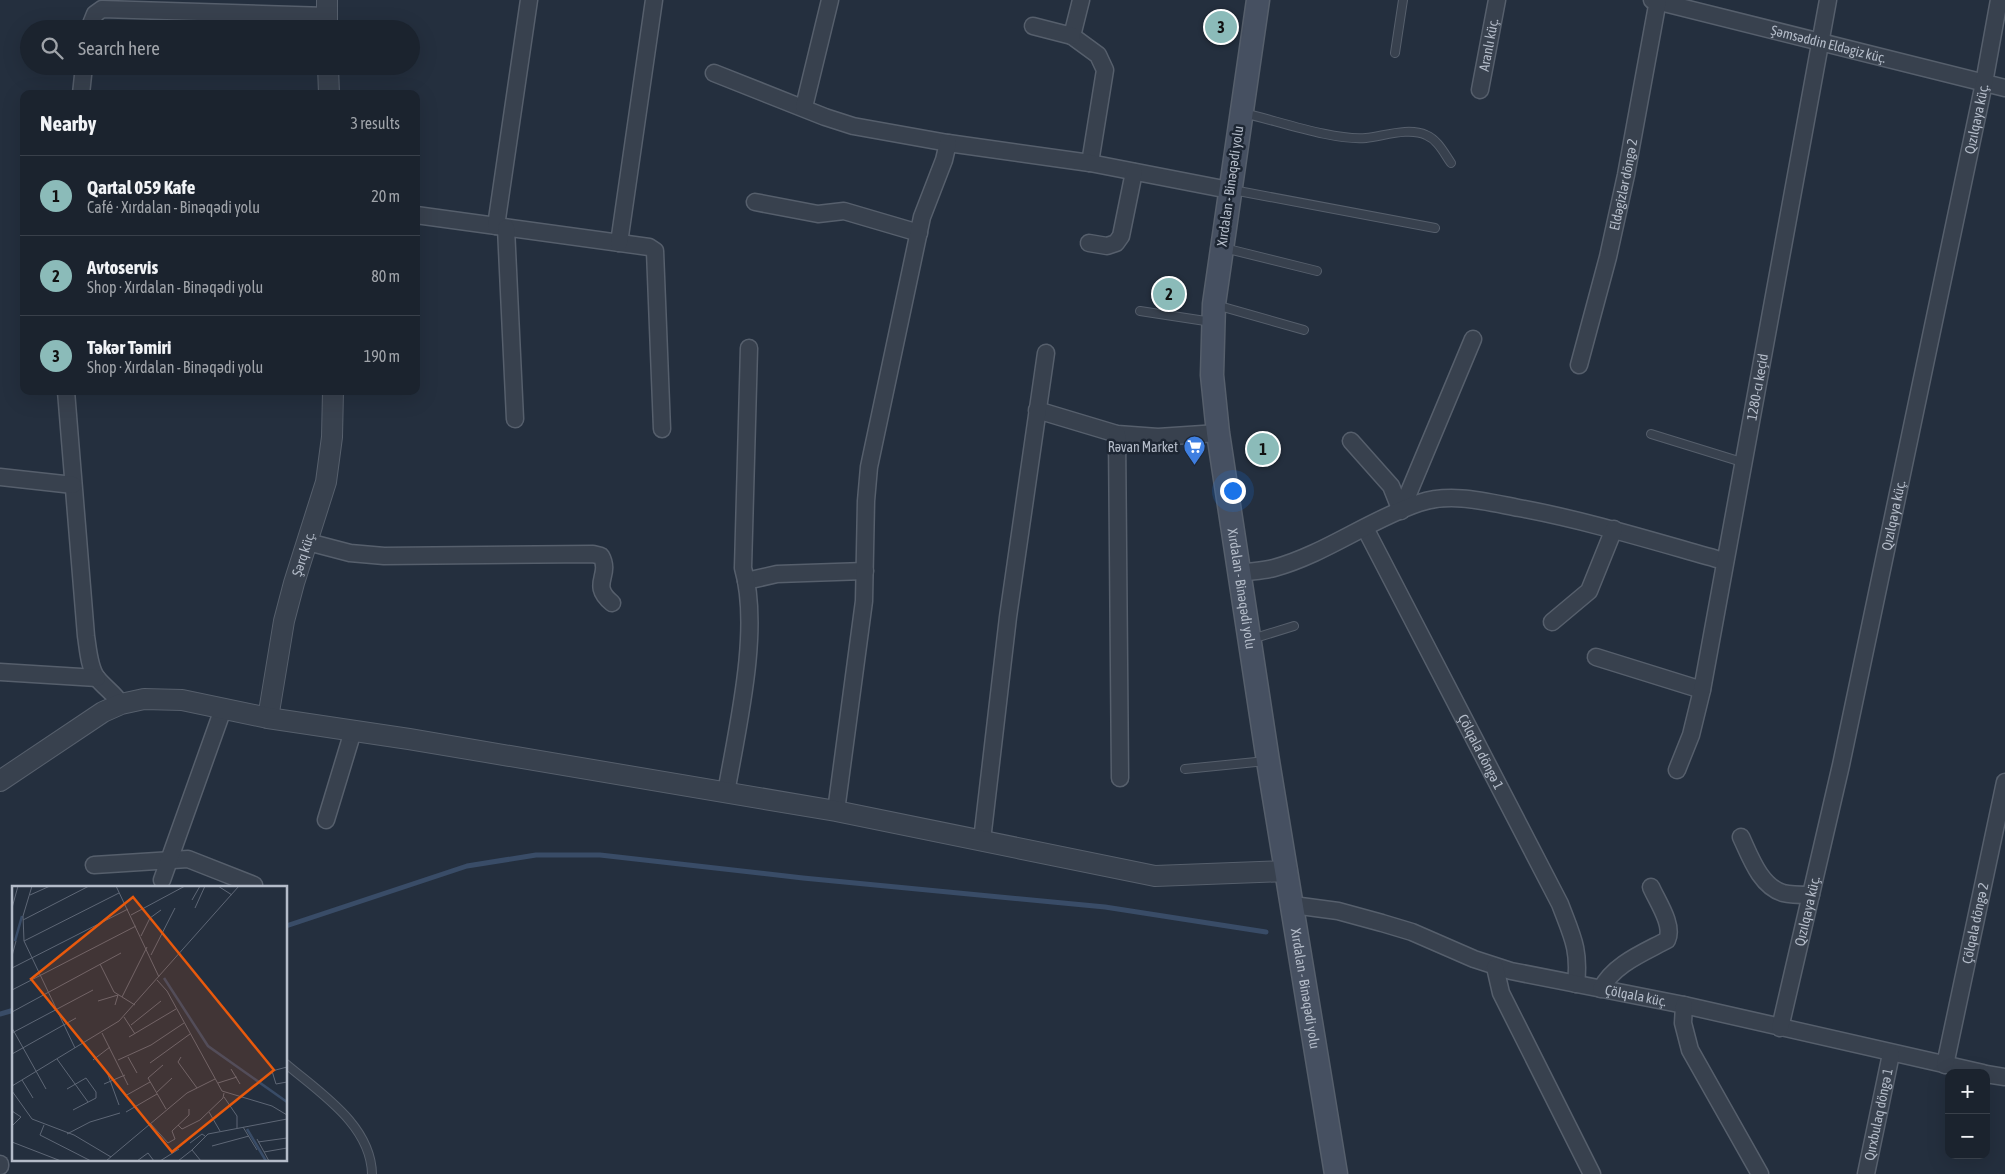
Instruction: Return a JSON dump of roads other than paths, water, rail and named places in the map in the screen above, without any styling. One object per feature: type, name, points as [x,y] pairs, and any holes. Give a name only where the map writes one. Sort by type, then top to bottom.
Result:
[{"type":"main road","name":"Xırdalan - Binəqədi yolu","points":[[1258,0],[1229,190],[1213,313],[1212,375],[1218,433],[1268,761],[1336,1174]]},
{"type":"street","points":[[515,419],[501,227],[529,0]]},
{"type":"street","points":[[620,243],[654,0]]},
{"type":"street","points":[[804,108],[830,0]]},
{"type":"street","points":[[1072,36],[1081,0]]},
{"type":"street","name":"Aranlı küç.","points":[[1480,90],[1497,0]]},
{"type":"street","name":"Şəmsəddin Eldəgiz küç.","points":[[1656,0],[2005,88]]},
{"type":"street","name":"Eldəgizlər döngə 2","points":[[1578,365],[1608,257],[1626,175],[1656,0]]},
{"type":"street","name":"1280-cı keçid","points":[[1677,770],[1691,735],[1702,690],[1724,561],[1745,464],[1828,0]]},
{"type":"street","name":"Qızılqaya küç.","points":[[1780,1028],[1841,765],[1984,83],[1999,0]]},
{"type":"street","points":[[93,20],[95,14],[102,9],[327,15]]},
{"type":"street","points":[[1033,26],[1072,36],[1098,55],[1105,70],[1090,163]]},
{"type":"street","points":[[714,73],[825,117],[853,126],[948,143],[1090,163],[1229,190]]},
{"type":"street","points":[[81,90],[83,75]]},
{"type":"street","points":[[328,75],[329,90]]},
{"type":"street","points":[[836,811],[864,601],[866,501],[869,467],[926,204],[944,160],[948,143]]},
{"type":"street","points":[[1089,243],[1107,246],[1116,243],[1121,236],[1134,172]]},
{"type":"street","points":[[755,202],[818,214],[844,211],[919,233]]},
{"type":"street","points":[[420,216],[649,247],[655,251],[662,429]]},
{"type":"street","points":[[1402,511],[1473,339]]},
{"type":"street","points":[[726,793],[748,648],[746,581],[742,568],[749,348]]},
{"type":"street","points":[[982,840],[1008,617],[1046,353]]},
{"type":"street","points":[[66,395],[86,636],[90,659],[97,678],[113,692],[121,704]]},
{"type":"street","name":"Şərq küç.","points":[[268,718],[284,621],[328,474],[332,437],[333,395]]},
{"type":"street","points":[[1037,410],[1117,434],[1158,437],[1218,433]]},
{"type":"street","points":[[1117,434],[1120,778]]},
{"type":"street","points":[[1351,440],[1391,486],[1402,511]]},
{"type":"street","points":[[0,477],[73,485]]},
{"type":"street","points":[[1240,572],[1272,568],[1301,558],[1419,503],[1445,498],[1475,500],[1570,518],[1724,561]]},
{"type":"street","name":"Çölqala döngə 1","points":[[1365,528],[1560,904],[1576,946],[1579,962],[1576,984]]},
{"type":"street","points":[[1552,622],[1589,591],[1614,529]]},
{"type":"street","points":[[308,542],[350,553],[384,556],[593,554],[601,556],[605,564],[601,587],[602,595],[612,603]]},
{"type":"street","points":[[746,581],[777,574],[865,571]]},
{"type":"street","points":[[1596,657],[1702,690]]},
{"type":"street","points":[[0,672],[97,678]]},
{"type":"street","points":[[0,781],[103,712],[121,704],[144,699],[165,698],[268,718],[353,730],[836,811],[1155,876],[1287,871]]},
{"type":"street","points":[[162,880],[223,708]]},
{"type":"street","points":[[326,820],[353,730]]},
{"type":"street","name":"Çölqala döngə 2","points":[[1945,1065],[2005,782]]},
{"type":"street","points":[[1741,837],[1757,870],[1769,885],[1782,893],[1811,895]]},
{"type":"street","points":[[94,864],[188,859],[254,884]]},
{"type":"street","points":[[1600,989],[1608,976],[1620,966],[1667,940],[1670,934],[1651,886]]},
{"type":"street","name":"Çölqala küç.","points":[[1293,905],[1338,911],[1405,929],[1494,967],[1684,1005],[1891,1054],[1964,1069]]},
{"type":"street","points":[[1494,967],[1501,993],[1592,1174]]},
{"type":"street","points":[[1684,1005],[1683,1023],[1690,1050],[1760,1174]]},
{"type":"street","name":"Qırxbulaq döngə 1","points":[[1866,1174],[1891,1054]]},
{"type":"street","name":"Çölqala küç.","points":[[1990,1074],[2005,1078]]},
{"type":"lane","points":[[1394,53],[1403,0]]},
{"type":"lane","points":[[1241,112],[1345,138],[1364,138],[1412,132],[1426,135],[1437,142],[1451,163]]},
{"type":"lane","points":[[1229,190],[1435,228]]},
{"type":"lane","points":[[1221,248],[1317,271]]},
{"type":"lane","points":[[1140,311],[1213,313],[1304,330]]},
{"type":"lane","points":[[1651,434],[1745,464]]},
{"type":"lane","points":[[1250,639],[1294,626]]},
{"type":"lane","points":[[1185,769],[1268,761]]},
{"type":"lane","points":[[288,1066],[338,1108],[363,1138],[372,1161],[372,1174]]},
{"type":"waterway","points":[[288,925],[467,866],[536,855],[600,855],[803,878],[1105,907],[1266,932]]},
{"type":"waterway","points":[[0,1014],[12,1011]]},
{"type":"place","name":"Təkər Təmiri","points":[[1221,27]]},
{"type":"place","name":"Avtoservis","points":[[1169,294]]},
{"type":"place","name":"Qartal 059 Kafe","points":[[1263,449]]},
{"type":"place","name":"Rəvan Market","points":[[1194,466]]}]
